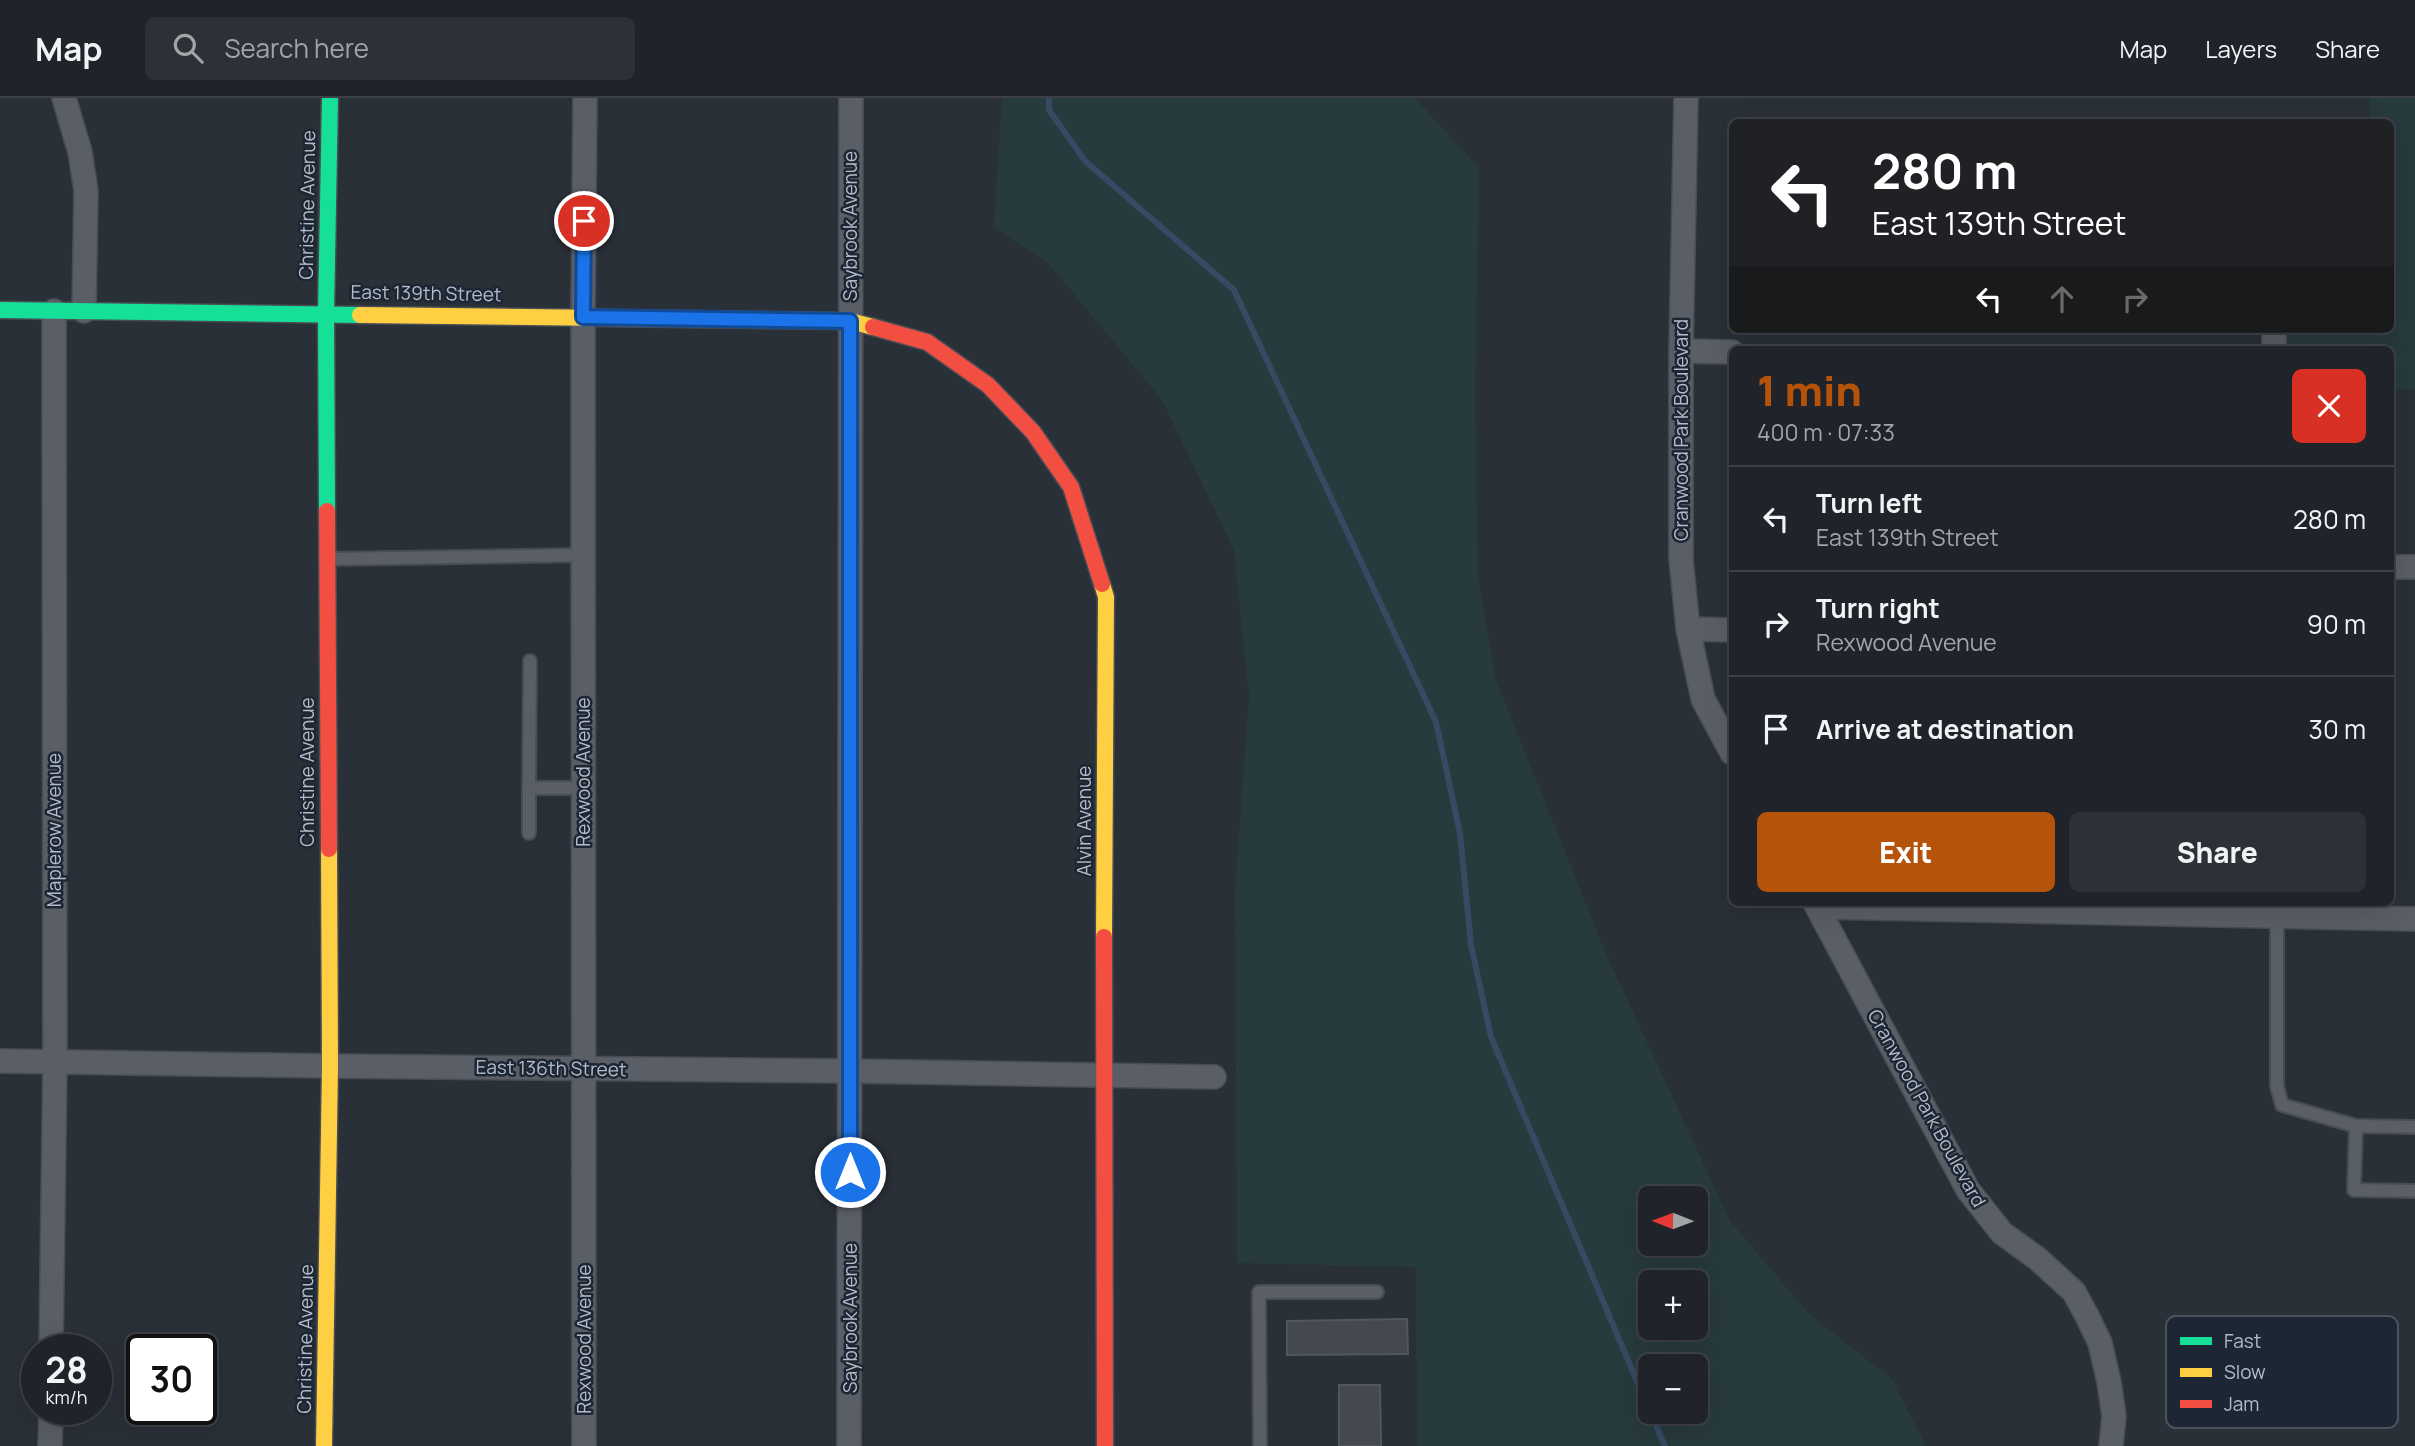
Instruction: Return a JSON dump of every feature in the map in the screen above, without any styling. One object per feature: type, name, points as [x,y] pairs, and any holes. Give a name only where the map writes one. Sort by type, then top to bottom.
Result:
[{"type":"street","points":[[64,98],[80,152],[86,191],[85,311]]},
{"type":"street","name":"Christine Avenue","points":[[324,1446],[330,1066],[326,313],[330,98]]},
{"type":"street","name":"Rexwood Avenue","points":[[584,1446],[585,98]]},
{"type":"street","name":"Saybrook Avenue","points":[[849,1446],[851,98]]},
{"type":"street","name":"Cranwood Park Boulevard","points":[[1686,98],[1681,351],[1681,559],[1688,629],[1703,699],[1729,747]]},
{"type":"street","name":"East 139th Street","points":[[0,310],[850,321]]},
{"type":"street","name":"Maplerow Avenue","points":[[51,1334],[55,1061],[54,311]]},
{"type":"street","name":"Alvin Avenue","points":[[850,321],[927,342],[988,385],[1033,432],[1070,487],[1107,597],[1103,1076],[1105,1446]]},
{"type":"street","points":[[1681,351],[1729,352]]},
{"type":"street","points":[[2394,567],[2415,568]]},
{"type":"street","points":[[1688,629],[1729,630]]},
{"type":"street","name":"Cranwood Park Boulevard","points":[[1817,906],[1968,1190],[2002,1233],[2038,1259],[2074,1292],[2100,1343],[2114,1416],[2111,1446]]},
{"type":"street","points":[[1892,906],[2274,911],[2415,919]]},
{"type":"street","name":"East 136th Street","points":[[0,1061],[850,1070],[1214,1077]]},
{"type":"street","points":[[50,1446],[51,1425]]},
{"type":"lane","points":[[327,559],[583,555]]},
{"type":"lane","points":[[529,833],[530,661]]},
{"type":"lane","points":[[529,788],[583,788]]},
{"type":"lane","points":[[2274,911],[2277,1086],[2282,1105],[2356,1126],[2415,1127]]},
{"type":"lane","points":[[2356,1126],[2354,1189],[2415,1191]]},
{"type":"lane","points":[[1260,1446],[1259,1292],[1377,1292]]},
{"type":"green space","points":[[1002,98],[1415,98],[1479,168],[1475,391],[1478,579],[1496,680],[1606,954],[1730,1221],[1809,1314],[1892,1379],[1926,1446],[1417,1446],[1416,1267],[1237,1263],[1235,890],[1249,695],[1234,550],[1162,400],[1048,263],[994,227]]},
{"type":"green space","points":[[2370,98],[2415,98],[2415,389],[2394,389],[2394,346],[2274,346],[2274,333],[2394,333],[2394,119],[2370,119]]},
{"type":"building","points":[[1407,1319],[1408,1354],[1287,1355],[1287,1321]]},
{"type":"building","points":[[1339,1385],[1380,1385],[1381,1446],[1339,1446]]},
{"type":"waterway","points":[[1049,98],[1049,110],[1085,161],[1234,290],[1436,722],[1460,833],[1471,945],[1491,1037],[1638,1384]]},
{"type":"waterway","points":[[1655,1424],[1665,1446]]},
{"type":"traffic: fast","points":[[327,511],[326,313],[330,98]]},
{"type":"traffic: fast","points":[[0,310],[360,315]]},
{"type":"traffic: slow","points":[[360,315],[850,321],[873,327]]},
{"type":"traffic: slow","points":[[1102,584],[1106,597],[1104,937]]},
{"type":"traffic: slow","points":[[324,1446],[330,1066],[329,849]]},
{"type":"traffic: jam","points":[[873,327],[927,342],[988,385],[1033,432],[1071,487],[1102,584]]},
{"type":"traffic: jam","points":[[327,511],[329,849]]},
{"type":"traffic: jam","points":[[1104,937],[1105,1446]]},
{"type":"route","points":[[584,221],[583,317],[850,321],[850,1172]]}]
